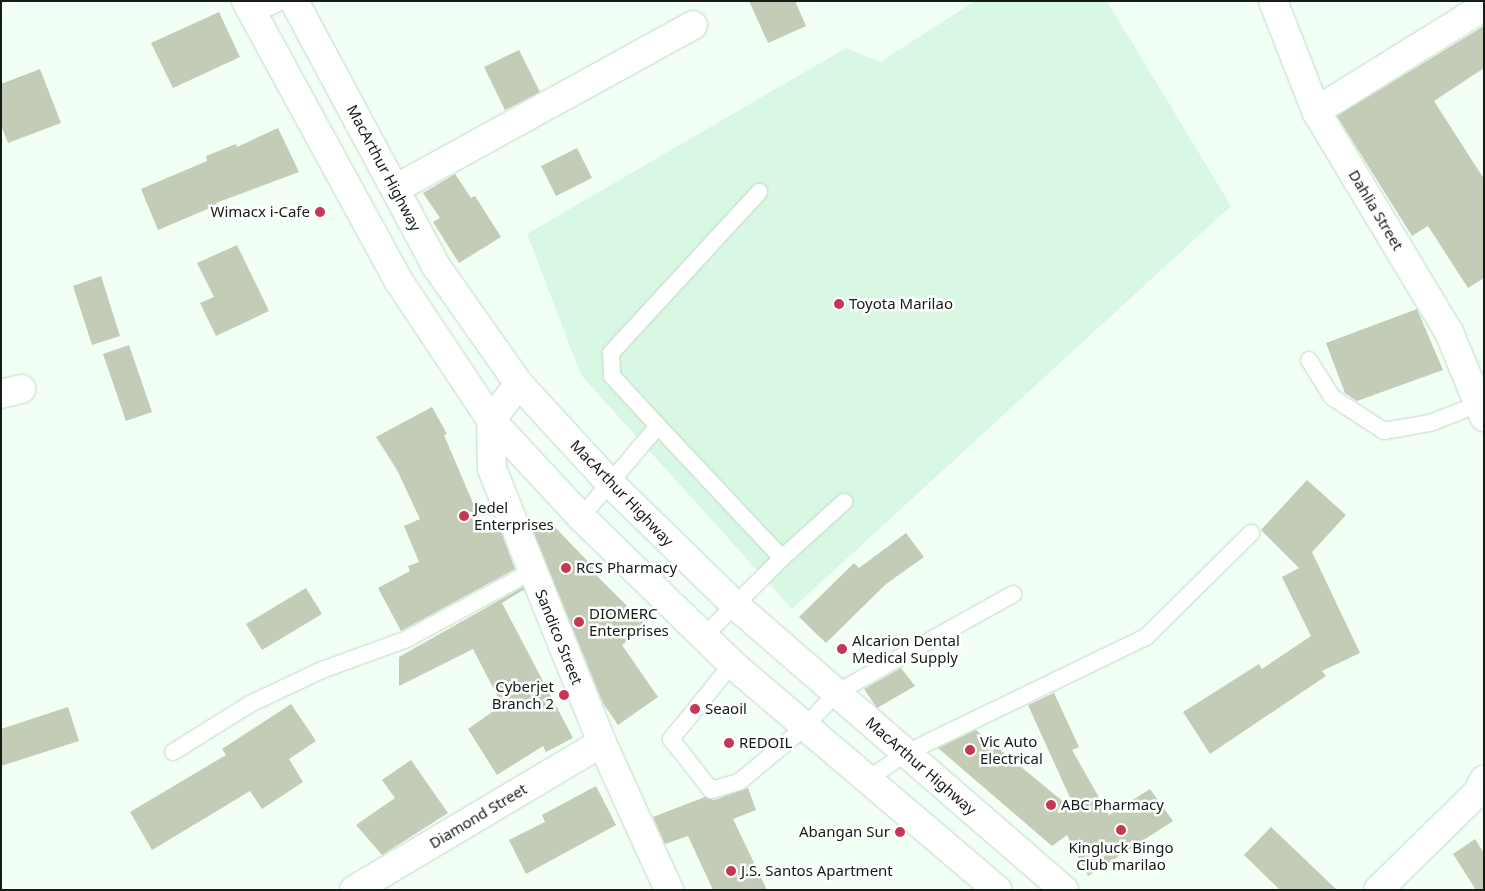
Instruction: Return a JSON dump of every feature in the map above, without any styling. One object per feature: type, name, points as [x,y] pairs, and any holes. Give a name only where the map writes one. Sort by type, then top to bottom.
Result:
[{"type":"main road","name":"MacArthur Highway","points":[[294,1],[436,266],[520,384],[610,483],[734,604],[1064,890]]},
{"type":"main road","name":"Dahlia Street","points":[[1273,1],[1316,110],[1449,332],[1481,411]]},
{"type":"main road","points":[[1316,110],[1484,7]]},
{"type":"main road","points":[[250,8],[398,280],[491,420],[580,517],[732,664],[804,728],[868,779],[998,890]]},
{"type":"main road","points":[[395,189],[693,24]]},
{"type":"main road","points":[[491,420],[520,384]]},
{"type":"main road","name":"Sandico Street","points":[[491,420],[492,469],[602,743],[669,890]]},
{"type":"main road","name":"Diamond Street","points":[[354,890],[602,743]]},
{"type":"main road","points":[[1378,890],[1477,793],[1484,780]]},
{"type":"lane","points":[[250,8],[282,1]]},
{"type":"lane","points":[[759,192],[610,353],[612,376],[782,558]]},
{"type":"lane","points":[[1309,360],[1332,397],[1384,431],[1481,411]]},
{"type":"lane","points":[[580,517],[658,426]]},
{"type":"lane","points":[[704,636],[782,558],[844,502]]},
{"type":"lane","points":[[868,779],[906,753],[1146,637],[1251,533]]},
{"type":"lane","points":[[172,752],[250,704],[322,670],[407,639],[532,571]]},
{"type":"lane","points":[[732,664],[671,739],[711,790],[740,782],[804,728],[836,693],[1013,594]]},
{"type":"shaded area","name":"Toyota Marilao","points":[[975,1],[1107,1],[1231,206],[792,609],[581,375],[527,234],[846,48],[880,62]]},
{"type":"building","points":[[749,1],[795,1],[806,26],[768,43]]},
{"type":"building","points":[[219,12],[240,57],[173,88],[151,43]]},
{"type":"building","points":[[1484,26],[1484,68],[1434,101],[1484,179],[1484,278],[1468,288],[1428,226],[1412,236],[1337,116]]},
{"type":"building","points":[[519,50],[540,92],[505,110],[484,67]]},
{"type":"building","points":[[40,69],[61,123],[8,143],[1,125],[1,84]]},
{"type":"building","points":[[278,128],[299,172],[216,203],[217,205],[158,230],[141,189],[207,161],[206,156],[236,144],[237,147]]},
{"type":"building","points":[[577,148],[592,178],[556,196],[541,166]]},
{"type":"building","points":[[455,174],[471,198],[475,196],[501,237],[459,263],[433,222],[440,218],[423,193]]},
{"type":"building","points":[[237,245],[269,311],[216,336],[200,303],[214,297],[197,263]]},
{"type":"building","points":[[101,276],[120,336],[92,345],[73,286]]},
{"type":"building","points":[[1417,309],[1443,370],[1357,401],[1345,393],[1326,343]]},
{"type":"building","points":[[129,345],[152,412],[126,421],[103,354]]},
{"type":"building","points":[[432,407],[447,434],[444,435],[484,529],[499,527],[515,569],[401,631],[378,588],[410,571],[408,566],[419,562],[404,526],[420,519],[397,470],[376,437]]},
{"type":"building","points":[[1307,480],[1346,515],[1312,552],[1360,653],[1322,671],[1326,676],[1210,754],[1183,712],[1259,664],[1262,669],[1311,636],[1282,577],[1299,568],[1261,530]]},
{"type":"building","points":[[548,520],[599,573],[596,575],[648,627],[622,645],[658,697],[618,725],[603,703],[530,523]]},
{"type":"building","points":[[906,533],[924,557],[886,584],[826,643],[799,617],[854,563],[859,568]]},
{"type":"building","points":[[523,587],[525,593],[523,590],[502,603],[573,738],[546,752],[543,746],[497,775],[468,729],[502,705],[473,649],[399,686],[399,657]]},
{"type":"building","points":[[306,588],[322,614],[262,650],[246,624]]},
{"type":"building","points":[[901,668],[915,686],[877,708],[864,689]]},
{"type":"building","points":[[1054,693],[1079,747],[1072,750],[1109,815],[1150,789],[1173,821],[1088,876],[1067,835],[1052,846],[938,748],[976,730],[1077,813],[1028,705]]},
{"type":"building","points":[[291,704],[316,741],[289,759],[303,782],[262,809],[250,791],[152,850],[130,812],[226,755],[222,749]]},
{"type":"building","points":[[68,707],[79,741],[1,766],[1,729]]},
{"type":"building","points":[[411,760],[448,813],[382,855],[356,825],[395,798],[382,780]]},
{"type":"building","points":[[596,786],[616,825],[526,874],[509,840],[545,822],[542,815]]},
{"type":"building","points":[[748,788],[756,810],[733,819],[767,890],[713,890],[688,836],[665,844],[653,817],[705,797],[714,800]]},
{"type":"building","points":[[1271,827],[1337,890],[1280,890],[1244,855]]},
{"type":"building","points":[[1475,839],[1484,853],[1484,890],[1476,890],[1453,854]]},
{"type":"place","name":"Wimacx i-Cafe","points":[[320,212]]},
{"type":"place","name":"Toyota Marilao","points":[[839,304]]},
{"type":"place","name":"Jedel Enterprises","points":[[464,516]]},
{"type":"place","name":"RCS Pharmacy","points":[[566,568]]},
{"type":"place","name":"DIOMERC Enterprises","points":[[579,622]]},
{"type":"place","name":"Alcarion Dental Medical Supply","points":[[842,649]]},
{"type":"place","name":"Cyberjet Branch 2","points":[[564,695]]},
{"type":"place","name":"Seaoil","points":[[695,709]]},
{"type":"place","name":"REDOIL","points":[[729,743]]},
{"type":"place","name":"Vic Auto Electrical","points":[[970,750]]},
{"type":"place","name":"ABC Pharmacy","points":[[1051,805]]},
{"type":"place","name":"Kingluck Bingo Club marilao","points":[[1121,830]]},
{"type":"place","name":"Abangan Sur","points":[[900,832]]},
{"type":"place","name":"J.S. Santos Apartment","points":[[731,871]]}]
